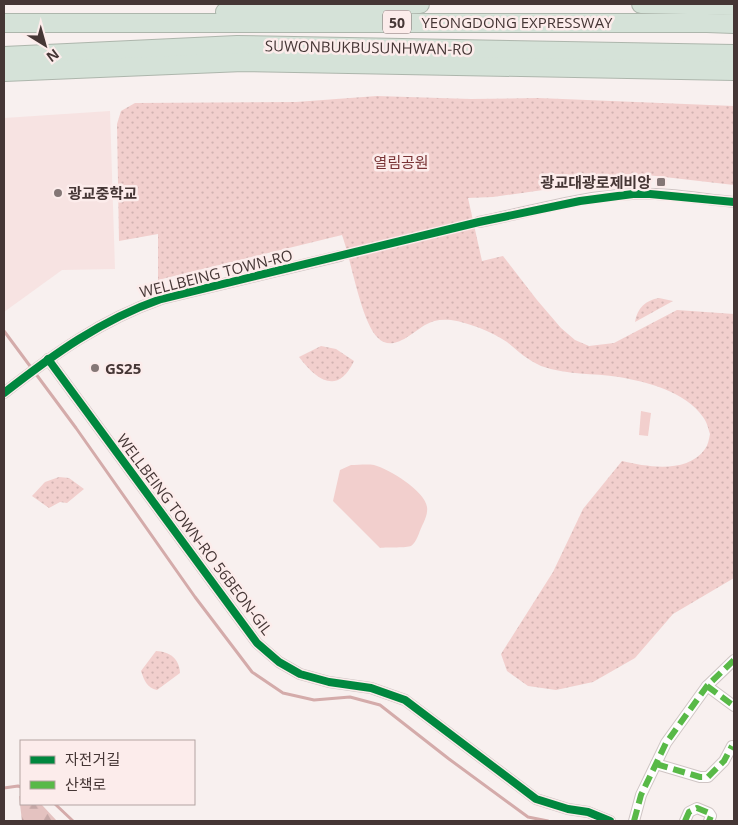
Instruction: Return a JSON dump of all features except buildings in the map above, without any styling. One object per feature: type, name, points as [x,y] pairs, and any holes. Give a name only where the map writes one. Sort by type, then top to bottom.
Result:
[{"type":"highway","name":"YEONGDONG EXPRESSWAY","points":[[60,24],[284,8],[420,4]]},
{"type":"highway","points":[[641,4],[734,6]]},
{"type":"highway","name":"YEONGDONG EXPRESSWAY","points":[[4,23],[549,22],[734,24]]},
{"type":"highway","name":"SUWONBUKBUSUNHWAN-RO","points":[[4,56],[236,45],[734,54]]},
{"type":"highway","name":"SUWONBUKBUSUNHWAN-RO","points":[[4,72],[243,62],[734,71]]},
{"type":"street","points":[[479,222],[580,201],[633,194],[734,202]]},
{"type":"street","name":"WELLBEING TOWN-RO","points":[[4,393],[70,344],[103,324],[135,308],[161,299],[340,256]]},
{"type":"street","name":"WELLBEING TOWN-RO 56BEON-GIL","points":[[48,359],[257,643],[279,662],[300,674],[329,682],[371,688],[404,700],[536,799],[568,809],[588,812],[610,821]]},
{"type":"street","points":[[634,821],[641,795],[666,743],[707,686],[734,660]]},
{"type":"street","points":[[707,686],[734,706]]},
{"type":"street","points":[[656,764],[700,777],[708,777],[724,761],[732,746]]},
{"type":"street","points":[[685,821],[689,812],[696,808],[709,813],[711,816],[709,821]]},
{"type":"shaded area","name":"광교중학교","points":[[110,111],[115,269],[62,270],[4,312],[4,118]]},
{"type":"green space","name":"열림공원","points":[[377,96],[471,99],[538,98],[734,106],[734,185],[647,175],[615,177],[571,186],[493,197],[468,198],[482,261],[503,256],[561,328],[575,340],[589,346],[614,343],[677,310],[734,314],[734,578],[673,614],[635,658],[593,682],[556,690],[528,686],[507,671],[501,654],[553,572],[583,509],[622,461],[666,467],[688,462],[705,449],[710,434],[706,421],[696,408],[677,395],[654,385],[619,377],[560,371],[541,366],[494,334],[458,321],[434,321],[403,340],[390,343],[384,342],[378,338],[366,319],[342,235],[158,280],[158,234],[119,241],[117,124],[121,111],[135,103],[296,102]]},
{"type":"green space","points":[[659,298],[673,301],[635,322],[643,306]]},
{"type":"green space","points":[[321,346],[336,349],[354,361],[348,372],[341,378],[327,381],[320,378],[299,357]]},
{"type":"green space","points":[[641,411],[651,413],[648,436],[639,435]]},
{"type":"green space","points":[[351,465],[374,465],[381,467],[397,476],[420,494],[425,501],[427,514],[411,546],[380,548],[333,501],[340,470]]},
{"type":"green space","points":[[59,477],[69,478],[84,489],[67,503],[60,502],[49,508],[32,496],[45,482]]},
{"type":"green space","points":[[156,651],[173,657],[178,663],[180,673],[157,690],[148,685],[141,671]]},
{"type":"green space","points":[[20,805],[42,805],[57,821],[22,821]]},
{"type":"waterway","points":[[4,331],[76,428],[195,597],[252,672],[283,693],[314,700],[350,697],[380,705],[528,817],[548,821]]},
{"type":"waterway","points":[[4,788],[20,787]]},
{"type":"waterway","points":[[56,805],[73,821]]},
{"type":"tunnel","points":[[340,256],[479,222]]},
{"type":"marked path","points":[[634,821],[641,795],[666,743],[707,686],[734,660]]},
{"type":"marked path","points":[[707,686],[734,706]]},
{"type":"marked path","points":[[656,764],[700,777],[708,777],[724,761],[732,746]]},
{"type":"marked path","points":[[685,821],[689,812],[697,808],[709,813],[711,816],[709,821]]},
{"type":"cycle path","points":[[4,393],[79,339],[118,317],[161,299],[479,222],[580,201],[633,194],[650,194],[734,202]]},
{"type":"cycle path","points":[[48,359],[257,643],[279,662],[300,674],[329,682],[371,688],[405,700],[536,799],[568,809],[588,812],[610,821]]},
{"type":"place","name":"광교대광로제비앙","points":[[661,182]]},
{"type":"place","name":"광교중학교","points":[[58,193]]},
{"type":"place","name":"GS25","points":[[95,368]]}]
